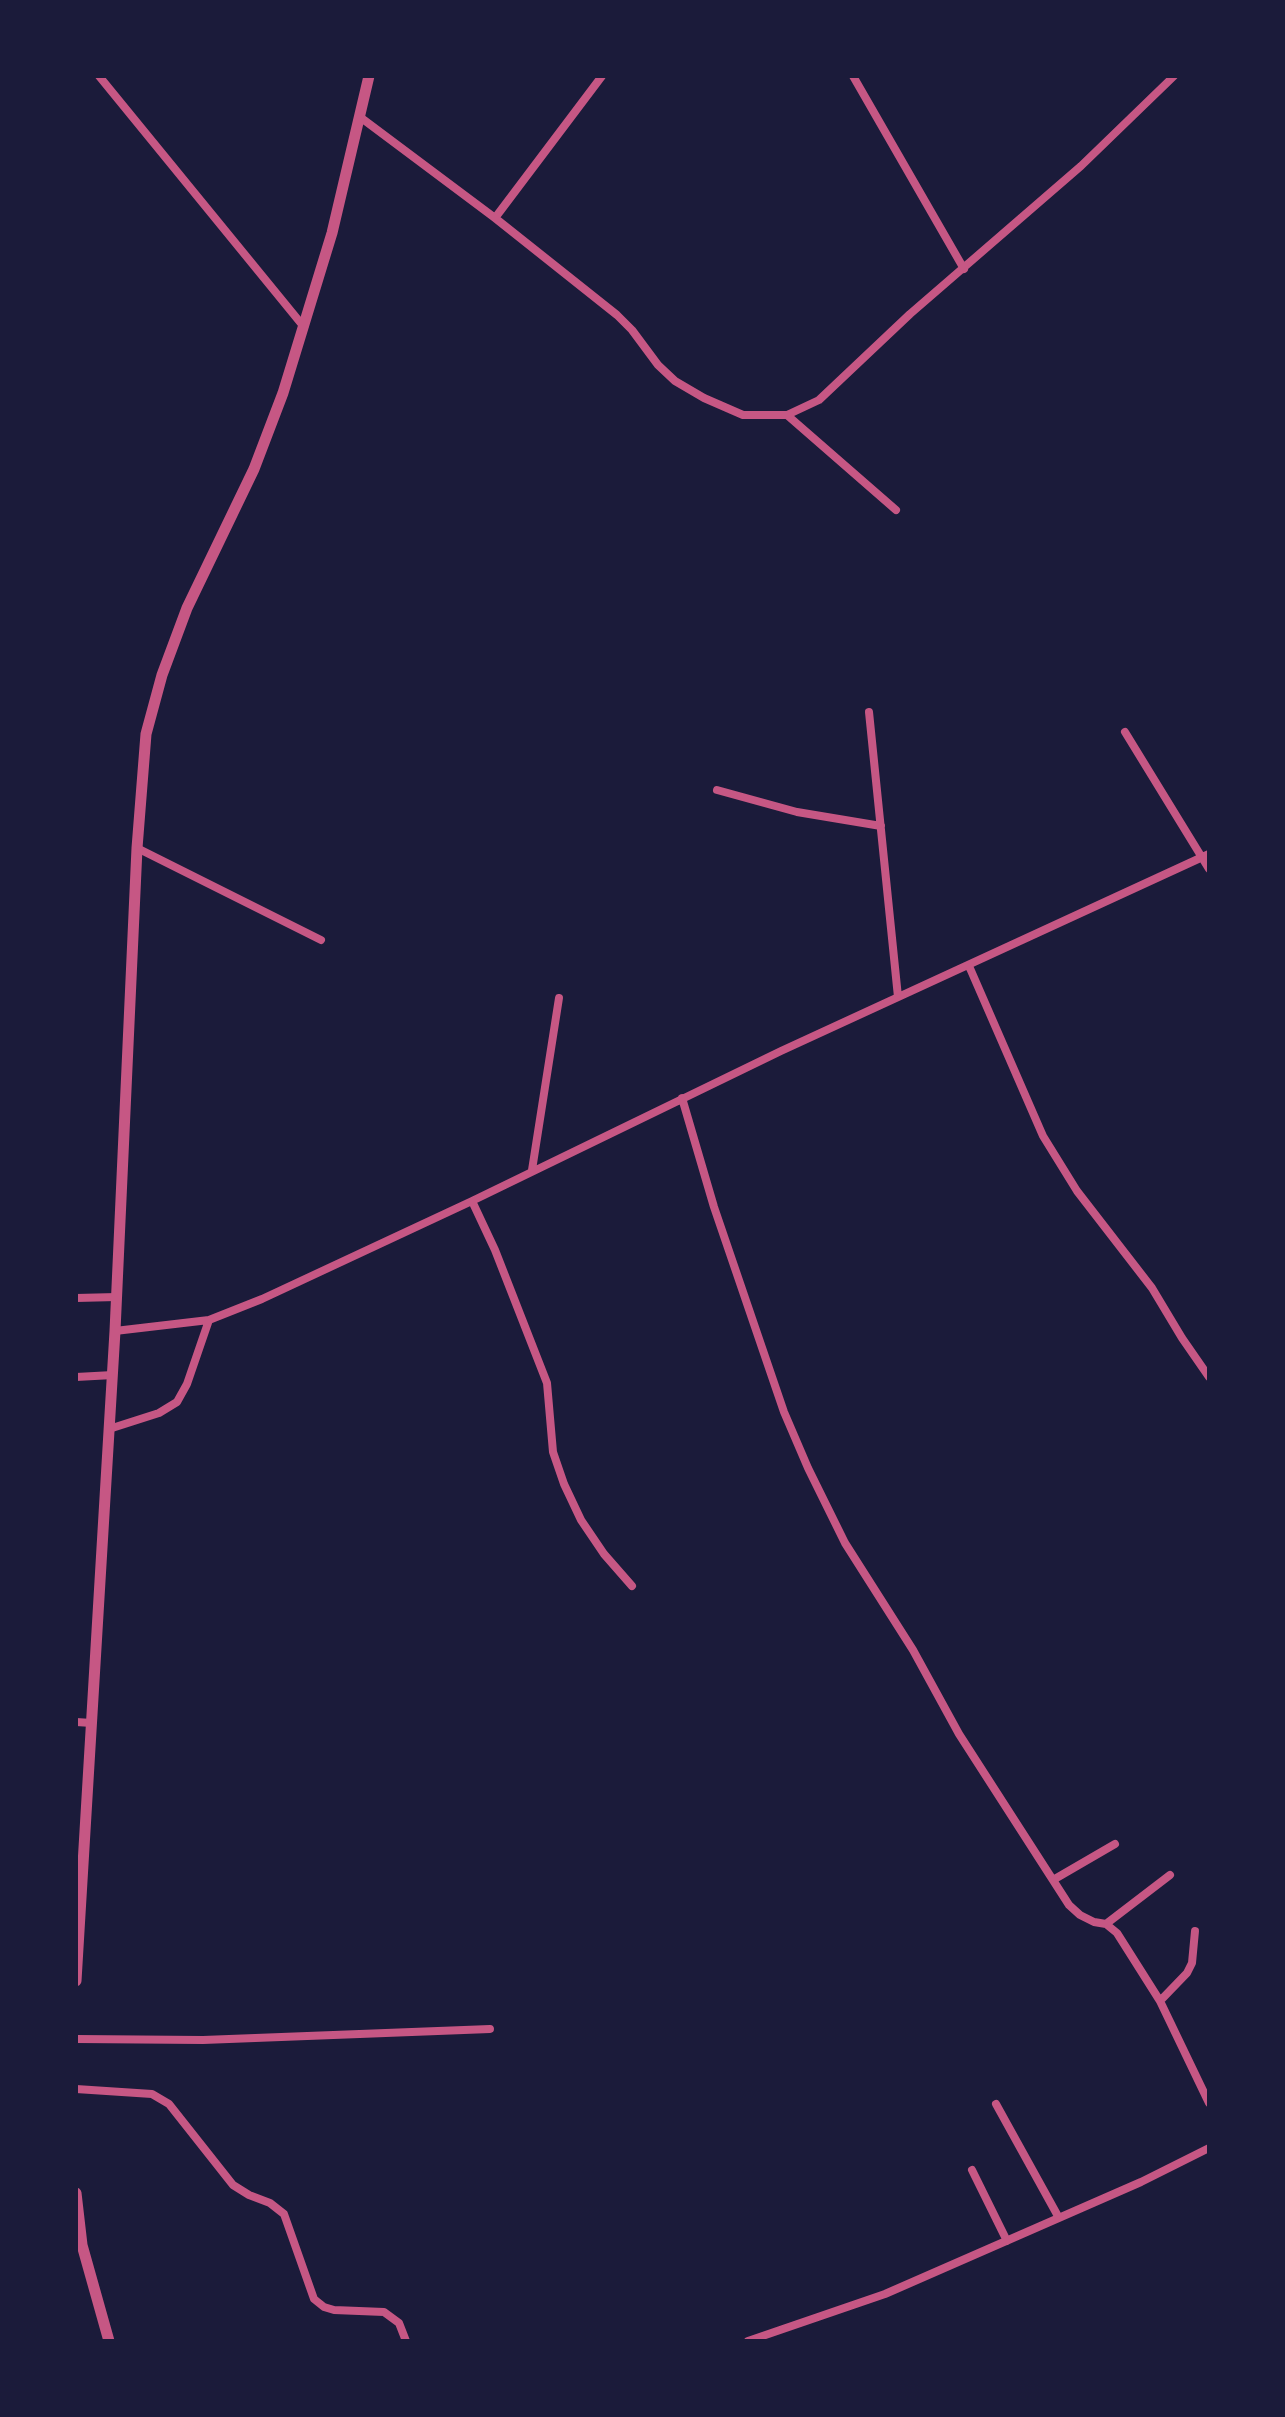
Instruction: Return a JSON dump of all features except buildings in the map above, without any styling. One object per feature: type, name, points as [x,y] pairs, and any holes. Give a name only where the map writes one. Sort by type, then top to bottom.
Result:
[{"type":"street","points":[[99,76],[305,327]]},
{"type":"street","points":[[76,1981],[113,1375],[137,848],[146,734],[162,675],[187,608],[254,469],[305,327],[332,233],[369,76]]},
{"type":"street","points":[[495,218],[602,76]]},
{"type":"street","points":[[853,76],[964,269]]},
{"type":"street","points":[[360,117],[617,315],[675,381],[743,415],[787,415],[819,400],[910,314],[1081,166],[1174,76]]},
{"type":"street","points":[[787,415],[896,510]]},
{"type":"street","points":[[869,712],[898,997]]},
{"type":"street","points":[[1125,732],[1206,855],[1209,869]]},
{"type":"street","points":[[717,790],[797,812],[881,826]]},
{"type":"street","points":[[137,848],[321,940]]},
{"type":"street","points":[[115,1331],[209,1320],[262,1299],[682,1098],[1206,855]]},
{"type":"street","points":[[969,966],[1043,1136],[1077,1191],[1152,1288],[1209,1377]]},
{"type":"street","points":[[532,1170],[559,998]]},
{"type":"street","points":[[682,1098],[714,1207],[784,1412],[845,1543],[913,1650],[959,1734],[1069,1905],[1080,1915],[1106,1924],[1117,1933],[1160,2001],[1209,2103]]},
{"type":"street","points":[[472,1201],[495,1250],[547,1383],[553,1452],[564,1484],[596,1543],[632,1586]]},
{"type":"street","points":[[76,1298],[117,1297]]},
{"type":"street","points":[[109,1429],[159,1413],[177,1402],[187,1384],[209,1320]]},
{"type":"street","points":[[76,1377],[113,1375]]},
{"type":"street","points":[[76,1722],[92,1723]]},
{"type":"street","points":[[1053,1880],[1115,1844]]},
{"type":"street","points":[[1106,1924],[1170,1875]]},
{"type":"street","points":[[1160,2001],[1187,1973],[1192,1963],[1195,1931]]},
{"type":"street","points":[[76,2039],[203,2040],[490,2029]]},
{"type":"street","points":[[76,2089],[152,2094],[169,2104],[233,2185],[270,2203],[284,2214],[314,2299],[334,2310],[384,2312],[399,2323],[406,2341]]},
{"type":"street","points":[[996,2104],[1059,2218]]},
{"type":"street","points":[[748,2341],[885,2294],[1208,2152]]},
{"type":"street","points":[[972,2170],[1007,2241]]},
{"type":"street","points":[[76,2193],[82,2245],[109,2341]]}]
